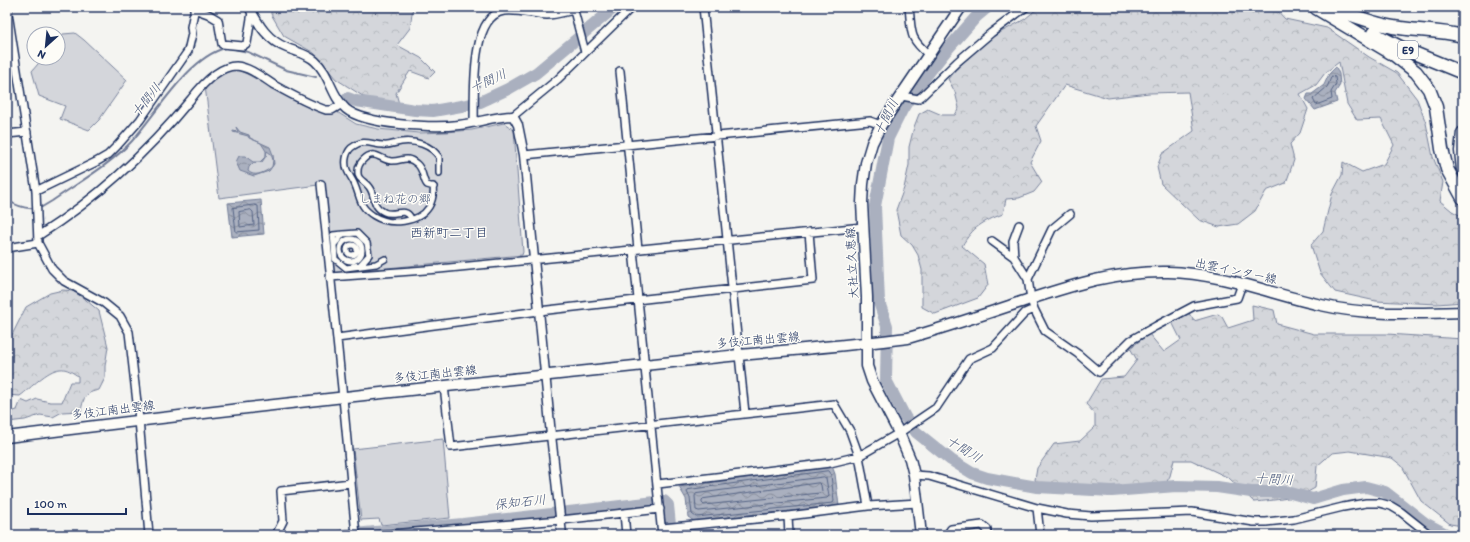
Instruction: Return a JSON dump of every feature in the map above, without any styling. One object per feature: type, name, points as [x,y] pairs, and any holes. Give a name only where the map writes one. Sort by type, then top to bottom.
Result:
[{"type":"highway","name":"E9","points":[[1321,7],[1404,49],[1463,73]]},
{"type":"highway","points":[[1321,7],[1380,24],[1444,32],[1463,36]]},
{"type":"highway","points":[[1321,7],[1393,54],[1416,72],[1429,89],[1436,107],[1442,149],[1448,169],[1463,198]]},
{"type":"highway","points":[[1463,133],[1461,151],[1463,169]]},
{"type":"main road","name":"大社立久恵線","points":[[921,535],[914,475],[910,459],[900,433],[872,382],[867,366],[867,297],[862,203],[866,163],[872,143],[881,125],[961,7]]},
{"type":"main road","name":"出雲インター線","points":[[867,343],[908,338],[1088,281],[1121,274],[1168,272],[1208,276],[1321,306],[1360,312],[1463,312]]},
{"type":"main road","name":"多伎江南出雲線","points":[[7,437],[140,420],[444,386],[739,354],[867,343]]},
{"type":"street","points":[[8,7],[36,191],[38,240],[52,269],[64,281],[104,303],[120,316],[129,332],[140,420],[148,535]]},
{"type":"street","points":[[493,7],[493,15]]},
{"type":"street","points":[[250,10],[270,38],[308,56],[323,69],[342,104],[352,113],[385,122],[438,127],[474,123],[505,116],[513,116],[558,78],[632,7]]},
{"type":"street","points":[[703,7],[745,413]]},
{"type":"street","points":[[909,7],[912,36],[915,43],[929,55]]},
{"type":"street","points":[[902,96],[918,99],[957,62],[991,33],[1026,7]]},
{"type":"street","points":[[36,191],[96,162],[108,154],[140,120],[188,51],[192,34],[191,27],[194,8],[218,20],[222,44],[243,46],[247,43],[250,10]]},
{"type":"street","points":[[474,123],[478,43],[482,30],[493,15],[502,11],[548,15],[574,9],[585,52]]},
{"type":"street","points":[[7,248],[38,240],[73,213],[129,166],[166,130],[199,89],[217,73],[228,67],[242,67],[288,93],[326,110],[332,110],[342,104]]},
{"type":"street","points":[[620,71],[638,300],[646,364],[650,425],[658,484],[662,532],[868,506],[918,503]]},
{"type":"street","points":[[513,116],[518,125],[524,155],[562,535]]},
{"type":"street","points":[[524,155],[870,121],[881,125]]},
{"type":"street","points":[[7,134],[27,132]]},
{"type":"street","points":[[411,218],[404,212],[389,213],[376,207],[370,189],[362,182],[358,170],[362,161],[368,156],[375,155],[390,160],[409,159],[420,168],[427,185],[434,187],[429,208],[420,216],[403,221],[381,219],[370,213],[361,204],[355,184],[346,166],[347,155],[351,147],[360,143],[383,145],[406,142],[420,144],[430,148],[438,157],[439,173]]},
{"type":"street","points":[[321,184],[356,535]]},
{"type":"street","points":[[1028,279],[1052,229],[1070,214]]},
{"type":"street","points":[[1014,257],[1013,241],[1019,225]]},
{"type":"street","points":[[330,277],[439,269],[726,239],[864,227]]},
{"type":"street","points":[[337,338],[539,311],[813,280],[809,232]]},
{"type":"street","points":[[343,234],[360,265],[353,267]]},
{"type":"street","points":[[334,244],[343,234]]},
{"type":"street","points":[[334,244],[333,235],[343,234]]},
{"type":"street","points":[[340,263],[366,234]]},
{"type":"street","points":[[338,239],[352,248],[368,255],[369,265]]},
{"type":"street","points":[[992,241],[1014,257],[1028,279],[1034,309],[1045,331],[1078,354],[1099,372],[1131,340],[1194,306],[1237,298],[1242,284]]},
{"type":"street","points":[[334,244],[352,248],[375,247]]},
{"type":"street","points":[[352,248],[335,259],[346,268],[379,263],[385,259]]},
{"type":"street","points":[[352,248],[353,267]]},
{"type":"street","points":[[658,484],[830,463],[859,456],[900,433],[936,408],[969,359],[993,348],[1024,313],[1034,309]]},
{"type":"street","points":[[444,386],[451,447],[834,404],[850,431],[859,456],[868,506]]},
{"type":"street","points":[[914,475],[929,476],[1037,508],[1067,514],[1091,516],[1192,512],[1254,522],[1266,522],[1294,519],[1366,503],[1380,503],[1392,506],[1430,535]]},
{"type":"street","points":[[276,535],[283,521],[281,491],[351,483]]},
{"type":"street","points":[[1037,508],[1040,535]]},
{"type":"street","points":[[378,535],[464,532],[660,509]]},
{"type":"street","points":[[624,513],[626,535]]},
{"type":"street","points":[[788,516],[789,535]]},
{"type":"street","points":[[948,535],[951,529],[982,525],[987,529],[988,535]]},
{"type":"green space","points":[[271,7],[413,7],[410,28],[397,45],[421,58],[435,72],[429,78],[410,71],[396,93],[399,104],[369,100],[336,79],[314,53],[284,36],[271,14]]},
{"type":"green space","points":[[1039,7],[1274,7],[1285,19],[1327,28],[1369,57],[1397,73],[1417,99],[1426,123],[1433,157],[1443,182],[1440,201],[1452,211],[1463,217],[1463,302],[1437,304],[1376,301],[1335,292],[1320,273],[1311,245],[1323,231],[1332,194],[1342,175],[1343,162],[1362,172],[1384,164],[1394,145],[1381,119],[1357,120],[1347,104],[1339,62],[1325,73],[1316,85],[1300,94],[1308,109],[1300,133],[1290,144],[1294,160],[1286,183],[1266,191],[1255,211],[1238,224],[1219,227],[1199,220],[1161,184],[1157,167],[1162,154],[1194,131],[1188,92],[1149,93],[1108,98],[1065,85],[1036,126],[1041,141],[1030,162],[1042,182],[1034,192],[1019,198],[1006,199],[1003,214],[979,226],[970,234],[962,246],[984,264],[988,285],[978,298],[935,314],[922,307],[922,270],[918,255],[912,245],[901,235],[896,210],[904,188],[909,165],[909,147],[919,114],[928,109],[942,115],[955,115],[959,108],[955,92],[948,79],[955,70],[992,37],[1025,19]]},
{"type":"green space","points":[[75,33],[127,80],[99,120],[89,130],[60,119],[65,106],[39,96],[32,71],[36,66],[66,66],[66,34]]},
{"type":"green space","name":"しまね花の郷","points":[[230,69],[245,73],[279,91],[328,113],[337,112],[356,124],[378,129],[419,133],[446,132],[472,130],[504,123],[514,130],[522,255],[335,273],[333,271],[325,188],[318,185],[219,198],[205,86],[221,73]]},
{"type":"green space","points":[[63,290],[73,291],[99,311],[108,347],[105,378],[99,390],[91,392],[86,396],[81,411],[62,412],[53,417],[40,415],[25,420],[7,422],[7,413],[17,410],[21,400],[28,403],[37,399],[50,402],[62,402],[70,382],[78,382],[78,376],[67,370],[60,369],[55,370],[45,376],[20,396],[7,395],[7,345],[26,307],[50,293]]},
{"type":"green space","points":[[1252,305],[1274,310],[1277,324],[1314,334],[1387,334],[1463,339],[1463,526],[1450,524],[1421,501],[1402,466],[1392,458],[1350,451],[1332,453],[1317,466],[1315,488],[1301,495],[1278,500],[1254,502],[1229,478],[1191,460],[1174,460],[1170,476],[1161,492],[1109,496],[1041,491],[1035,480],[1037,468],[1054,444],[1080,441],[1095,427],[1095,414],[1086,404],[1101,379],[1124,377],[1137,360],[1130,348],[1149,334],[1164,352],[1181,340],[1172,322],[1188,312],[1194,321],[1218,314],[1222,317],[1228,328],[1253,320]]},
{"type":"green space","points":[[443,439],[450,518],[381,525],[379,519],[361,520],[353,449]]},
{"type":"water","points":[[1336,67],[1339,74],[1340,85],[1335,93],[1337,102],[1315,110],[1306,99],[1308,94],[1312,94],[1324,85],[1329,74]]},
{"type":"water","points":[[236,127],[240,132],[249,135],[250,138],[270,147],[274,164],[272,167],[273,160],[271,154],[267,151],[266,156],[266,151],[261,143],[249,138],[248,136],[233,131],[238,132]]},
{"type":"water","points":[[239,156],[245,156],[253,162],[260,162],[266,156],[262,162],[253,163],[249,167],[248,171],[257,174],[272,167],[269,171],[254,176],[240,171],[236,162]]},
{"type":"water","points":[[261,200],[264,234],[232,237],[228,203]]},
{"type":"water","points":[[832,466],[835,474],[839,506],[694,521],[688,517],[686,499],[679,487]]},
{"type":"waterway","name":"十間川","points":[[348,98],[356,101],[415,110],[433,111],[478,103],[508,89],[536,73],[615,7]]},
{"type":"waterway","name":"十間川","points":[[988,7],[976,17],[945,52],[914,91],[902,110],[888,138],[875,206],[879,302],[887,326],[886,380],[905,417],[916,432],[951,460],[972,473],[987,478],[1037,487],[1112,491],[1176,486],[1217,487],[1251,492],[1287,492],[1313,499],[1343,490],[1366,487],[1385,492],[1425,523],[1448,535]]},
{"type":"waterway","name":"十間川","points":[[38,207],[42,207],[52,201],[114,158],[132,141],[186,74],[211,54],[225,48]]},
{"type":"waterway","name":"十間川","points":[[230,48],[248,52],[286,70],[316,77]]},
{"type":"waterway","name":"十間川","points":[[7,200],[13,204],[27,208],[34,208]]},
{"type":"waterway","name":"保知石川","points":[[343,535],[463,524],[664,501],[668,505],[671,535]]},
{"type":"district","name":"西新町二丁目","points":[[449,232]]}]
